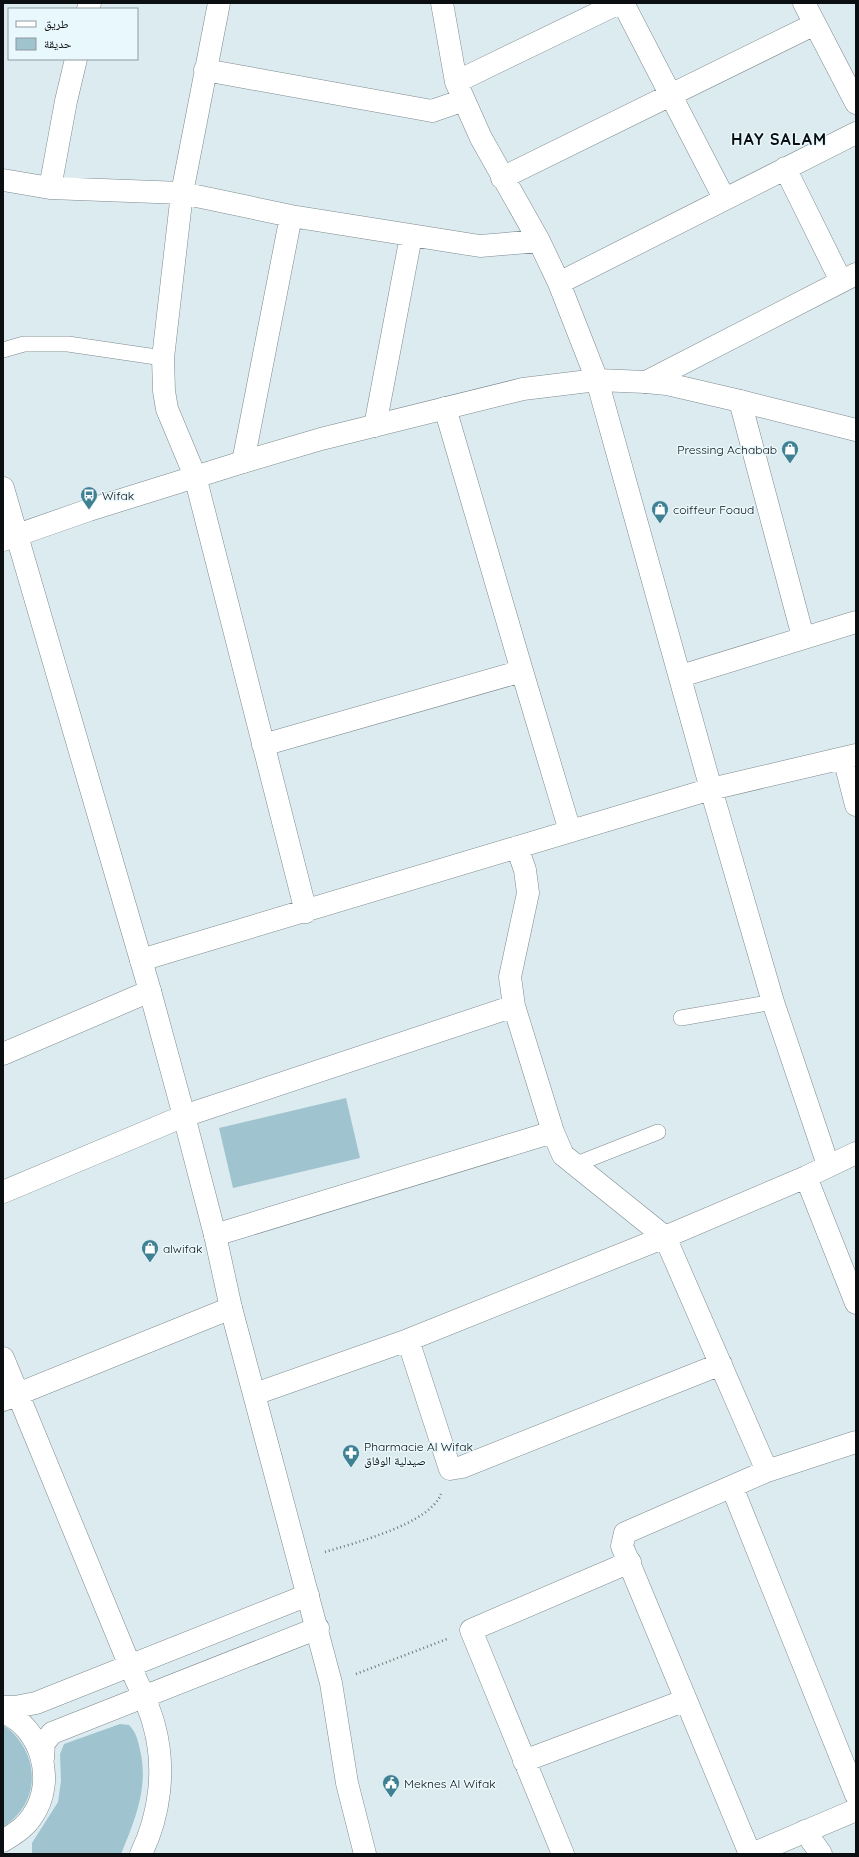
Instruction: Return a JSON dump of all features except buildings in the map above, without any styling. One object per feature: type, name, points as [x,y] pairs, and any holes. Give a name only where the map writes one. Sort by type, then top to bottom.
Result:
[{"type":"street","points":[[219,3],[182,193],[163,358],[164,391],[168,409],[195,476],[306,912]]},
{"type":"street","points":[[442,3],[460,91],[481,138],[502,178],[539,241],[559,283],[597,380],[681,676],[711,789],[773,1002],[828,1165]]},
{"type":"street","points":[[205,70],[432,111],[460,91],[619,3]]},
{"type":"street","points":[[623,3],[724,198]]},
{"type":"street","points":[[804,3],[856,104]]},
{"type":"street","points":[[502,178],[815,24]]},
{"type":"street","points":[[50,188],[66,101],[76,60]]},
{"type":"street","points":[[559,283],[724,198],[856,133]]},
{"type":"street","points":[[646,382],[849,278],[785,168]]},
{"type":"street","points":[[3,180],[50,188],[182,193],[291,216],[480,246],[539,241]]},
{"type":"street","points":[[243,462],[291,216]]},
{"type":"street","points":[[375,426],[411,236]]},
{"type":"street","points":[[10,537],[195,476],[243,462],[444,408],[523,389],[597,380],[667,384],[856,430]]},
{"type":"street","points":[[740,401],[803,637]]},
{"type":"street","points":[[444,408],[570,831]]},
{"type":"street","points":[[3,488],[10,537],[141,960],[184,1116],[215,1235],[231,1308],[318,1628],[331,1683],[347,1782],[365,1854]]},
{"type":"street","points":[[681,676],[803,637],[856,622]]},
{"type":"street","points":[[263,745],[522,671]]},
{"type":"street","points":[[141,960],[306,912],[711,789],[850,756],[856,805]]},
{"type":"street","points":[[517,847],[525,870],[528,893],[510,977],[514,1006],[552,1132],[563,1155],[665,1237],[767,1471]]},
{"type":"street","points":[[3,1054],[150,991]]},
{"type":"street","points":[[3,1192],[184,1116],[514,1006]]},
{"type":"street","points":[[215,1235],[552,1132]]},
{"type":"street","points":[[255,1394],[408,1340],[665,1237],[806,1177],[828,1165],[856,1153]]},
{"type":"street","points":[[806,1177],[856,1303]]},
{"type":"street","points":[[10,1397],[231,1308]]},
{"type":"street","points":[[408,1340],[450,1469],[462,1467],[720,1364]]},
{"type":"street","points":[[3,1358],[10,1397],[144,1697],[154,1726],[159,1755],[160,1784],[155,1814],[147,1842],[141,1854]]},
{"type":"street","points":[[856,1442],[767,1471],[625,1533],[622,1546],[751,1854],[856,1810]]},
{"type":"street","points":[[732,1487],[856,1795]]},
{"type":"street","points":[[563,1854],[471,1630],[630,1562]]},
{"type":"street","points":[[3,1707],[15,1707],[36,1703],[308,1595]]},
{"type":"street","points":[[42,1758],[44,1743],[52,1733],[318,1628]]},
{"type":"street","points":[[524,1761],[686,1700]]},
{"type":"street","points":[[3,1712],[23,1725],[35,1740],[42,1758],[45,1777],[42,1798],[33,1815],[20,1830],[3,1842],[7,1854]]},
{"type":"street","points":[[805,1831],[821,1854]]},
{"type":"lane","points":[[3,350],[24,344],[68,344],[163,358]]},
{"type":"lane","points":[[681,1018],[773,1002]]},
{"type":"lane","points":[[574,1165],[658,1132]]},
{"type":"path","points":[[299,1561],[399,1527],[427,1512],[440,1497],[450,1469]]},
{"type":"path","points":[[331,1683],[471,1630]]},
{"type":"green space","points":[[346,1098],[360,1158],[233,1188],[219,1128]]},
{"type":"green space","points":[[120,1724],[129,1725],[136,1736],[139,1746],[143,1777],[142,1790],[136,1816],[121,1854],[32,1854],[32,1843],[58,1802],[61,1781],[60,1754],[64,1744]]},
{"type":"green space","points":[[3,1725],[15,1736],[24,1748],[30,1762],[32,1776],[30,1790],[25,1804],[16,1816],[3,1827]]},
{"type":"place","name":"Pressing Achabab","points":[[790,464]]},
{"type":"place","name":"Wifak","points":[[89,510]]},
{"type":"place","name":"coiffeur Foaud","points":[[660,524]]},
{"type":"place","name":"alwifak","points":[[150,1263]]},
{"type":"place","name":"Pharmacie Al Wifak صيدلية الوفاق","points":[[351,1468]]},
{"type":"place","name":"Meknes Al Wifak","points":[[391,1798]]},
{"type":"district","name":"HAY SALAM","points":[[779,139]]}]
